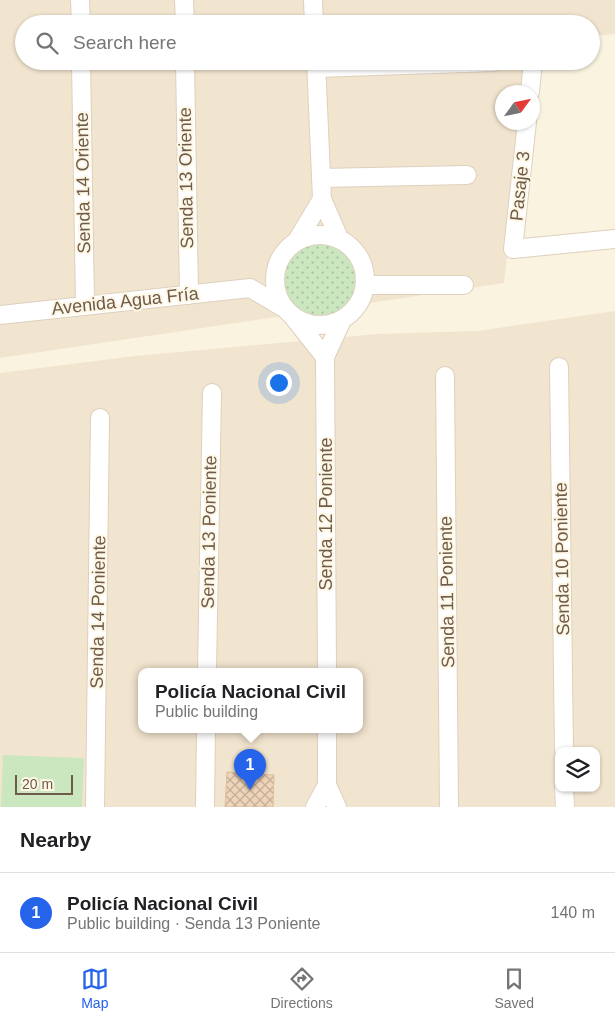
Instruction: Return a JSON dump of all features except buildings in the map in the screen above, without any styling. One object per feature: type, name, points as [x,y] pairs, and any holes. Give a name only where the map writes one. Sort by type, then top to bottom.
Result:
[{"type":"street","points":[[80,0],[81,15]]},
{"type":"street","points":[[184,0],[185,15]]},
{"type":"street","points":[[313,0],[314,15]]},
{"type":"street","name":"Senda 14 Oriente","points":[[81,70],[85,305]]},
{"type":"street","name":"Senda 13 Oriente","points":[[185,70],[189,295]]},
{"type":"street","points":[[316,70],[322,199],[338,238]]},
{"type":"street","points":[[531,85],[532,70]]},
{"type":"street","name":"Pasaje 3","points":[[526,130],[513,249],[615,239]]},
{"type":"street","points":[[321,178],[467,175]]},
{"type":"street","points":[[298,239],[311,234],[325,234],[338,238],[351,246],[360,257],[365,271],[365,285],[361,299],[353,311],[342,320],[332,324],[312,325],[250,288],[283,252],[298,239],[322,199]]},
{"type":"street","points":[[283,252],[277,263],[275,274],[278,298],[325,357]]},
{"type":"street","points":[[365,285],[464,284]]},
{"type":"street","name":"Avenida Agua Fría","points":[[0,315],[250,288]]},
{"type":"street","name":"Senda 12 Poniente","points":[[327,668],[325,357],[342,320]]},
{"type":"street","name":"Senda 10 Poniente","points":[[559,367],[564,747]]},
{"type":"street","name":"Senda 11 Poniente","points":[[445,376],[449,807]]},
{"type":"street","name":"Senda 13 Poniente","points":[[207,668],[212,393]]},
{"type":"street","name":"Senda 14 Poniente","points":[[95,807],[100,418]]},
{"type":"street","points":[[204,807],[206,733]]},
{"type":"street","points":[[327,733],[327,784],[337,807]]},
{"type":"street","points":[[314,807],[327,784]]},
{"type":"street","points":[[564,792],[565,807]]},
{"type":"shaded area","points":[[0,0],[615,0],[615,34],[600,35],[600,15],[15,15],[15,70],[527,70],[526,85],[495,85],[495,130],[520,130],[504,283],[0,358]]},
{"type":"shaded area","points":[[615,311],[615,807],[0,807],[0,373],[135,356],[377,334],[477,331]]},
{"type":"green space","points":[[313,243],[327,243],[341,249],[351,259],[357,273],[355,294],[341,311],[327,317],[313,317],[299,311],[289,301],[283,287],[283,273],[289,259],[299,249]]},
{"type":"green space","points":[[3,755],[84,758],[82,807],[1,807]]},
{"type":"place","name":"Policía Nacional Civil","points":[[250,790]]}]
